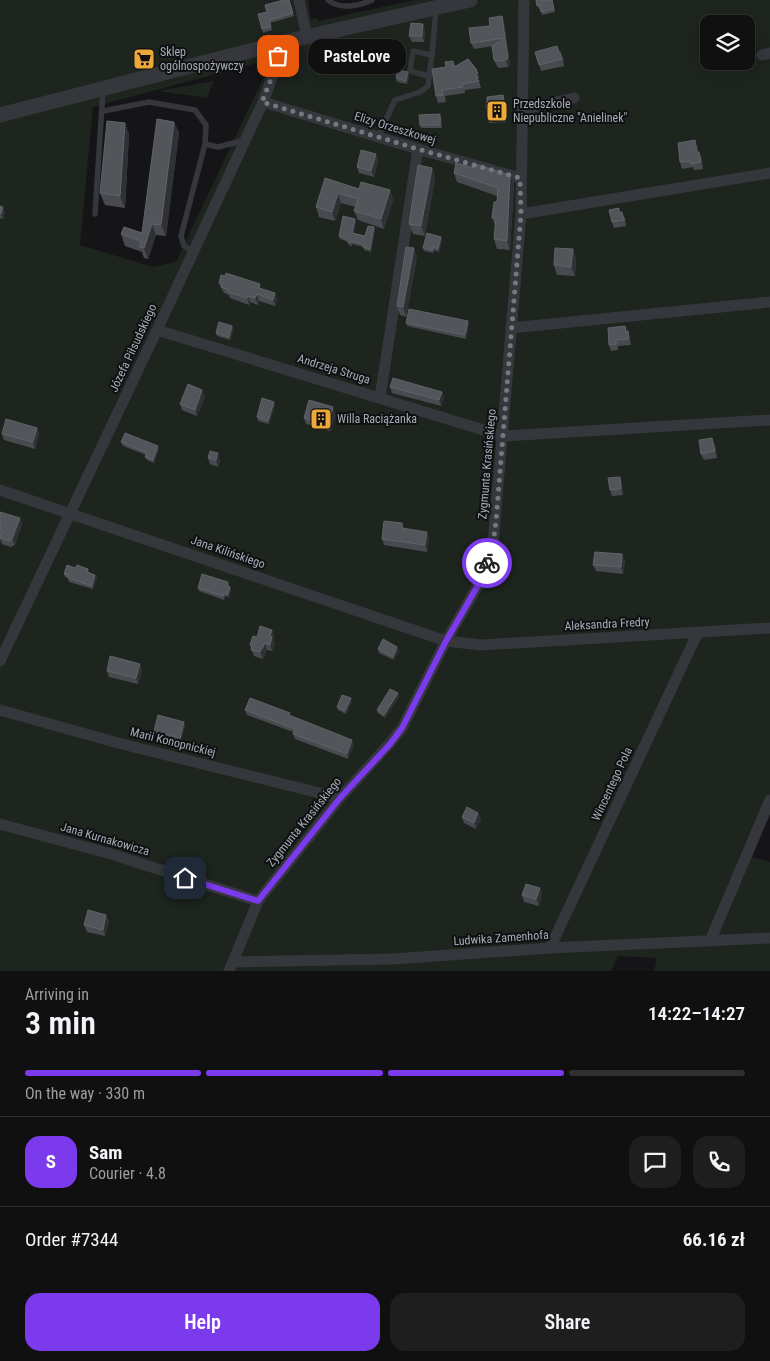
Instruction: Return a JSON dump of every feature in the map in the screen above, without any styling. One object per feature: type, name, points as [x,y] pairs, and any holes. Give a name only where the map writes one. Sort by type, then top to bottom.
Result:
[{"type":"street","points":[[298,0],[307,37]]},
{"type":"street","points":[[0,115],[280,43],[470,0]]},
{"type":"street","name":"Zygmunta Krasińskiego","points":[[231,967],[258,901],[340,798],[390,744],[402,728],[446,641],[481,580],[493,544],[521,214],[520,178],[524,0]]},
{"type":"street","name":"Józefa Piłsudskiego","points":[[0,661],[245,140],[275,69],[280,43]]},
{"type":"street","points":[[522,110],[574,98]]},
{"type":"street","name":"Elizy Orzeszkowej","points":[[262,102],[520,178]]},
{"type":"street","points":[[380,398],[418,149]]},
{"type":"street","points":[[521,214],[770,173]]},
{"type":"street","points":[[511,328],[770,302]]},
{"type":"street","name":"Andrzeja Struga","points":[[157,330],[503,436]]},
{"type":"street","points":[[503,436],[770,420]]},
{"type":"street","name":"Jana Kilińskiego","points":[[0,490],[446,641]]},
{"type":"street","name":"Aleksandra Fredry","points":[[446,641],[481,645],[770,628]]},
{"type":"street","name":"Wincentego Pola","points":[[550,948],[698,632]]},
{"type":"street","name":"Marii Konopnickiej","points":[[0,710],[118,743],[340,798]]},
{"type":"street","points":[[710,942],[770,800]]},
{"type":"street","name":"Jana Kurnakowicza","points":[[0,824],[111,854],[258,901]]},
{"type":"street","name":"Ludwika Zamenhofa","points":[[231,967],[550,948],[770,938]]},
{"type":"lane","points":[[328,0],[348,7],[372,0]]},
{"type":"lane","points":[[378,137],[395,100],[420,92],[428,86],[436,8]]},
{"type":"lane","points":[[429,76],[410,71],[413,52],[432,55]]},
{"type":"lane","points":[[95,214],[104,88]]},
{"type":"lane","points":[[103,111],[149,102],[195,110],[206,126],[205,144],[182,236],[184,246],[193,252]]},
{"type":"lane","points":[[205,144],[218,146],[245,140]]},
{"type":"shaded area","points":[[0,0],[308,0],[311,19],[317,18],[318,21],[415,0],[770,0],[770,814],[752,857],[770,862],[770,971],[654,971],[657,958],[618,956],[611,971],[0,971]],"holes":[[[268,60],[267,70],[176,262],[153,267],[80,245],[93,107]]]},
{"type":"shaded area","points":[[214,81],[207,98],[158,91]]},
{"type":"building","points":[[289,0],[293,13],[269,20],[271,27],[262,29],[258,14],[267,12],[265,5]]},
{"type":"building","points":[[536,0],[552,0],[554,9],[541,12]]},
{"type":"building","points":[[502,16],[505,38],[471,43],[469,28],[490,26],[489,18]]},
{"type":"building","points":[[411,23],[423,24],[422,36],[409,36]]},
{"type":"building","points":[[505,39],[508,58],[506,60],[494,60],[492,46]]},
{"type":"building","points":[[557,46],[562,59],[539,65],[535,52]]},
{"type":"building","points":[[468,59],[477,70],[478,73],[476,75],[479,81],[462,84],[463,87],[442,90],[443,95],[436,96],[432,69],[446,67],[445,62],[453,61],[454,67]]},
{"type":"building","points":[[398,70],[408,72],[406,81],[396,78]]},
{"type":"building","name":"Przedszkole Niepubliczne \"Anielinek\"","points":[[503,95],[506,110],[504,111],[505,118],[488,120],[487,97]]},
{"type":"building","points":[[440,114],[440,125],[420,125],[419,115]]},
{"type":"building","points":[[157,119],[174,122],[161,225],[152,224],[144,248],[140,247],[141,241],[121,234],[124,227],[142,233]]},
{"type":"building","points":[[107,121],[125,123],[120,196],[100,193]]},
{"type":"building","points":[[695,140],[701,162],[691,164],[691,161],[680,162],[678,143]]},
{"type":"building","points":[[361,150],[376,154],[371,171],[357,167]]},
{"type":"building","points":[[456,163],[474,168],[475,164],[510,175],[507,241],[494,239],[496,218],[492,218],[494,202],[497,202],[498,188],[454,173]]},
{"type":"building","points":[[418,165],[432,168],[421,226],[409,224]]},
{"type":"building","points":[[325,178],[359,189],[361,182],[390,190],[381,219],[354,211],[358,199],[338,193],[332,212],[316,207]]},
{"type":"building","points":[[619,208],[619,212],[622,212],[624,220],[612,222],[609,210]]},
{"type":"building","points":[[343,216],[355,219],[352,233],[365,236],[368,226],[374,227],[370,249],[363,247],[363,244],[350,241],[350,243],[345,238],[339,236]]},
{"type":"building","points":[[427,233],[441,237],[438,249],[433,247],[432,250],[423,248]]},
{"type":"building","points":[[406,247],[414,248],[403,307],[397,306]]},
{"type":"building","points":[[555,248],[573,249],[571,267],[554,265]]},
{"type":"building","points":[[226,273],[260,284],[259,288],[275,293],[273,300],[257,294],[255,298],[248,296],[247,298],[228,292],[229,290],[221,287],[222,284],[219,283],[221,275],[225,276]]},
{"type":"building","points":[[409,309],[468,321],[465,335],[406,323]]},
{"type":"building","points":[[219,322],[232,326],[229,337],[216,333]]},
{"type":"building","points":[[625,326],[629,339],[616,340],[616,344],[609,345],[608,328]]},
{"type":"building","points":[[393,378],[442,392],[439,400],[390,387]]},
{"type":"building","points":[[188,384],[202,390],[195,410],[180,404]]},
{"type":"building","points":[[262,398],[274,402],[268,421],[257,417]]},
{"type":"building","points":[[309,400],[333,407],[328,425],[304,418]]},
{"type":"building","points":[[6,419],[37,428],[33,442],[2,434]]},
{"type":"building","points":[[125,433],[158,446],[153,460],[145,457],[147,453],[121,442]]},
{"type":"building","points":[[712,438],[715,451],[701,454],[699,440]]},
{"type":"building","points":[[210,451],[218,453],[216,460],[208,458]]},
{"type":"building","points":[[620,477],[621,489],[610,490],[608,478]]},
{"type":"building","points":[[0,512],[20,518],[12,539],[9,541],[0,538],[2,530],[0,530]]},
{"type":"building","points":[[384,521],[402,523],[402,528],[427,532],[425,545],[382,539]]},
{"type":"building","points":[[595,552],[622,554],[621,567],[593,565]]},
{"type":"building","points":[[67,565],[75,568],[77,565],[88,569],[87,572],[95,575],[92,586],[68,578],[69,575],[64,574]]},
{"type":"building","points":[[202,574],[228,582],[227,585],[230,587],[228,594],[224,593],[223,596],[198,588]]},
{"type":"building","points":[[260,626],[272,630],[270,636],[272,637],[270,645],[265,643],[260,652],[251,650],[252,646],[250,645],[253,636],[257,637]]},
{"type":"building","points":[[383,639],[397,647],[393,657],[378,649]]},
{"type":"building","points":[[110,656],[140,664],[136,678],[107,671]]},
{"type":"building","points":[[390,689],[398,693],[384,715],[377,710]]},
{"type":"building","points":[[342,695],[351,698],[345,711],[337,707]]},
{"type":"building","points":[[250,698],[352,740],[347,754],[293,734],[295,729],[245,710]]},
{"type":"building","points":[[158,715],[184,722],[180,738],[154,731]]},
{"type":"building","points":[[467,807],[478,813],[474,823],[462,817]]},
{"type":"building","points":[[526,884],[540,888],[536,899],[522,895]]},
{"type":"building","points":[[88,910],[106,915],[103,930],[84,925]]},
{"type":"way so far","points":[[278,56],[262,102],[520,178],[521,214],[496,521],[493,544],[487,563]]},
{"type":"place","name":"PasteLove","points":[[278,56]]},
{"type":"place","name":"Sklep ogólnospożywczy","points":[[144,59]]},
{"type":"place","name":"Przedszkole Niepubliczne \"Anielinek\"","points":[[497,111]]},
{"type":"place","name":"Willa Raciążanka","points":[[321,419]]},
{"type":"route","points":[[185,878],[258,901],[340,798],[390,744],[402,728],[446,641],[481,580],[487,563]]}]
